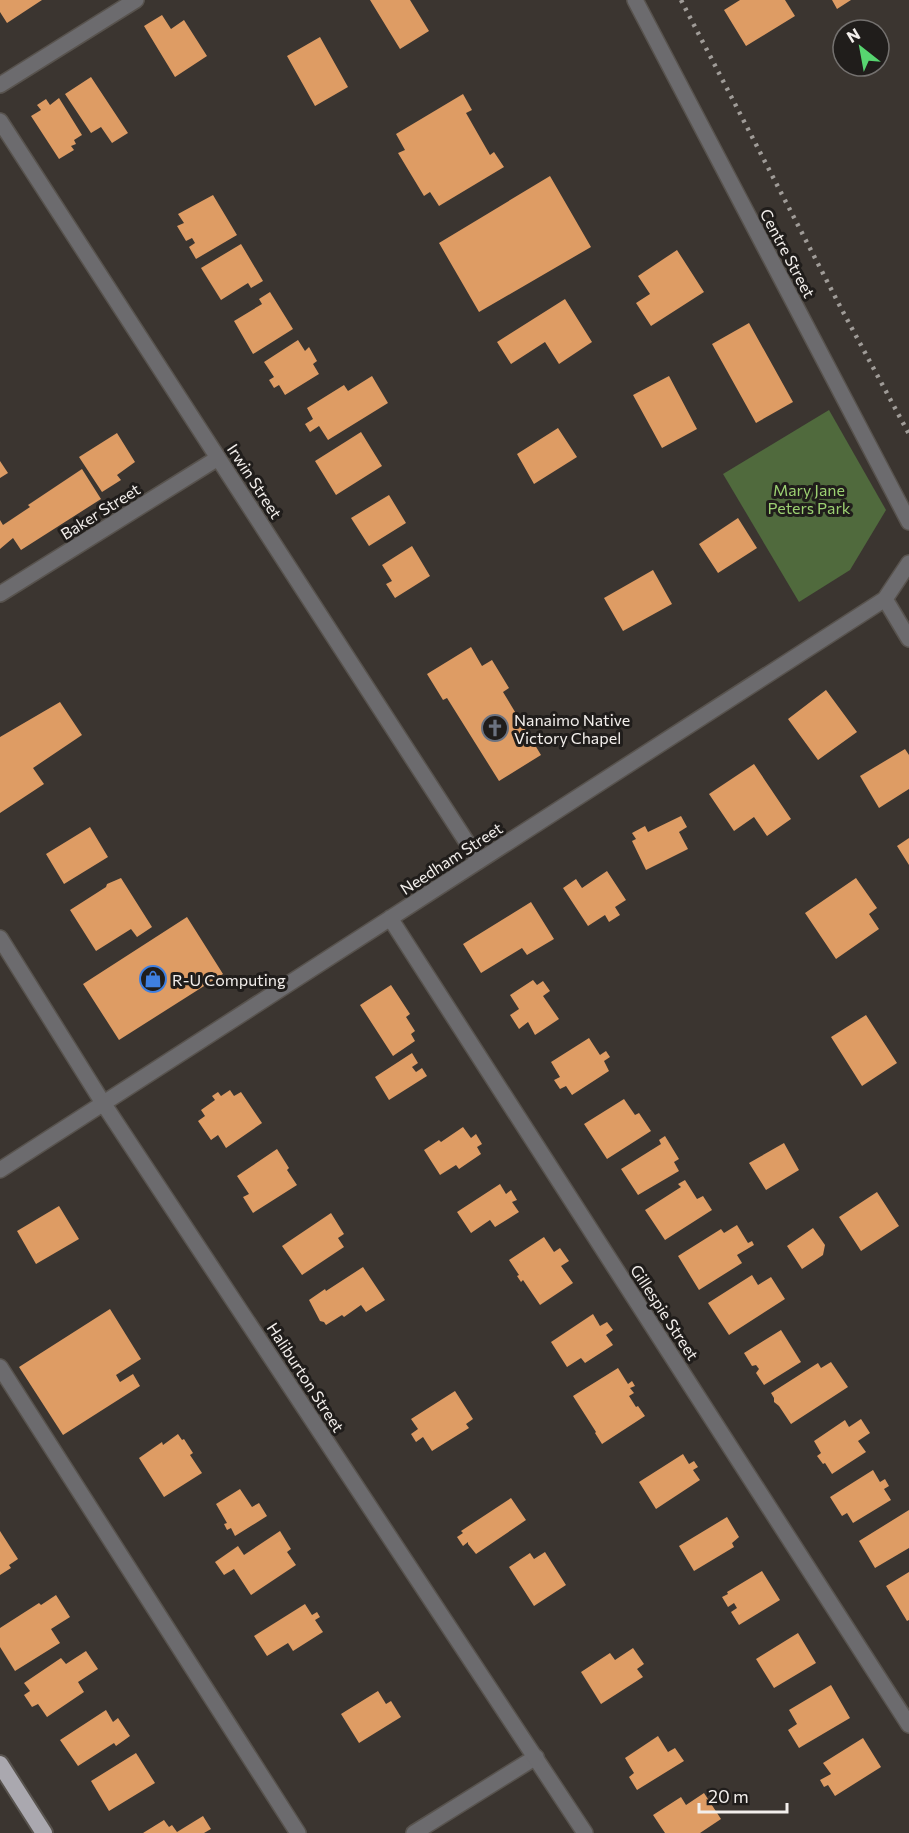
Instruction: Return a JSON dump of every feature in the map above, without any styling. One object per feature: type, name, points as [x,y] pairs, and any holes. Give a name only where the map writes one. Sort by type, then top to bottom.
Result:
[{"type":"highway","points":[[0,1764],[44,1833]]},
{"type":"street","points":[[0,85],[136,0]]},
{"type":"street","name":"Centre Street","points":[[635,0],[909,522]]},
{"type":"street","name":"Irwin Street","points":[[0,121],[479,861]]},
{"type":"street","name":"Baker Street","points":[[0,594],[218,458]]},
{"type":"street","name":"Needham Street","points":[[0,1170],[885,598],[909,563]]},
{"type":"street","points":[[885,598],[909,639]]},
{"type":"street","name":"Gillespie Street","points":[[390,918],[909,1725]]},
{"type":"street","name":"Haliburton Street","points":[[0,938],[103,1103],[585,1833]]},
{"type":"street","points":[[0,1367],[298,1833]]},
{"type":"street","points":[[414,1833],[536,1757]]},
{"type":"green space","name":"Mary Jane Peters Park","points":[[829,410],[886,510],[850,570],[799,602],[723,474]]},
{"type":"building","points":[[0,0],[42,0],[7,23],[0,12]]},
{"type":"building","points":[[370,0],[410,0],[429,31],[400,49]]},
{"type":"building","points":[[740,0],[785,0],[795,16],[746,46],[724,10]]},
{"type":"building","points":[[832,0],[851,0],[837,9]]},
{"type":"building","points":[[162,15],[171,29],[184,20],[207,56],[175,77],[144,26]]},
{"type":"building","points":[[320,37],[348,87],[315,106],[287,56]]},
{"type":"building","points":[[91,77],[128,133],[112,143],[101,127],[91,133],[65,94]]},
{"type":"building","points":[[463,94],[472,110],[466,113],[490,155],[494,152],[504,167],[439,206],[430,192],[424,196],[398,153],[405,150],[396,134]]},
{"type":"building","points":[[59,98],[82,135],[74,140],[76,144],[71,146],[74,150],[59,159],[31,116],[41,110],[37,105],[46,99],[50,105]]},
{"type":"building","points":[[550,176],[591,247],[479,312],[439,243]]},
{"type":"building","points":[[213,195],[237,235],[196,259],[189,247],[195,243],[192,238],[186,241],[177,226],[184,223],[178,214]]},
{"type":"building","points":[[241,244],[263,281],[251,288],[248,283],[221,300],[201,268]]},
{"type":"building","points":[[677,250],[704,292],[651,326],[636,303],[650,294],[638,276]]},
{"type":"building","points":[[270,292],[293,329],[253,354],[234,321],[262,304],[259,299]]},
{"type":"building","points":[[565,299],[592,342],[559,364],[545,342],[511,364],[497,342]]},
{"type":"building","points":[[749,323],[793,402],[756,423],[712,344]]},
{"type":"building","points":[[298,340],[305,351],[309,347],[317,361],[313,364],[319,374],[285,395],[279,385],[274,388],[269,380],[274,377],[264,362]]},
{"type":"building","points":[[372,376],[388,403],[328,440],[319,426],[310,432],[305,424],[313,419],[307,408],[344,385],[348,391]]},
{"type":"building","points":[[669,376],[697,429],[662,448],[633,395]]},
{"type":"building","points":[[558,428],[577,457],[534,484],[517,454]]},
{"type":"building","points":[[361,432],[382,466],[336,495],[315,461]]},
{"type":"building","points":[[117,433],[135,462],[117,475],[121,480],[102,492],[79,457]]},
{"type":"building","points":[[0,461],[8,473],[0,478]]},
{"type":"building","points":[[82,469],[101,499],[21,550],[13,538],[0,549],[0,520],[3,525],[30,507],[28,505]]},
{"type":"building","points":[[389,495],[406,523],[369,546],[351,518]]},
{"type":"building","points":[[738,518],[757,548],[718,573],[699,544]]},
{"type":"building","points":[[412,546],[430,576],[395,598],[386,584],[392,581],[382,565]]},
{"type":"building","points":[[653,570],[672,604],[623,631],[604,598]]},
{"type":"building","name":"Nanaimo Native Victory Chapel","points":[[471,647],[482,666],[492,660],[509,688],[503,692],[541,755],[499,781],[447,698],[443,700],[427,674]]},
{"type":"building","points":[[826,690],[857,732],[818,760],[788,719]]},
{"type":"building","points":[[60,702],[82,735],[33,768],[44,784],[0,813],[0,737]]},
{"type":"building","points":[[905,749],[909,755],[909,789],[879,808],[860,776]]},
{"type":"building","points":[[754,764],[791,819],[767,836],[754,817],[734,831],[709,794]]},
{"type":"building","points":[[681,816],[687,827],[679,832],[688,849],[646,870],[632,841],[636,839],[632,833],[645,826],[648,832]]},
{"type":"building","points":[[90,827],[108,857],[64,884],[46,854]]},
{"type":"building","points":[[909,838],[909,865],[897,846]]},
{"type":"building","points":[[607,871],[626,900],[615,907],[620,915],[609,922],[605,915],[588,926],[563,888],[576,879],[582,888]]},
{"type":"building","points":[[121,878],[152,927],[137,937],[131,929],[96,951],[70,910],[106,887],[107,884]]},
{"type":"building","points":[[856,878],[877,908],[869,914],[879,929],[836,959],[805,913]]},
{"type":"building","points":[[531,902],[554,939],[527,955],[522,948],[481,973],[463,944]]},
{"type":"building","name":"R-U Computing","points":[[187,917],[223,974],[119,1040],[83,984]]},
{"type":"building","points":[[533,980],[537,985],[543,981],[550,991],[543,996],[559,1019],[535,1035],[528,1022],[519,1029],[510,1015],[519,1009],[510,995]]},
{"type":"building","points":[[391,985],[410,1014],[406,1017],[415,1031],[411,1034],[415,1041],[393,1056],[360,1005]]},
{"type":"building","points":[[866,1015],[897,1063],[862,1086],[831,1037]]},
{"type":"building","points":[[589,1038],[600,1055],[606,1051],[610,1057],[604,1061],[609,1071],[572,1095],[566,1086],[560,1089],[554,1080],[560,1077],[551,1062]]},
{"type":"building","points":[[412,1053],[418,1063],[412,1067],[416,1072],[422,1068],[427,1076],[389,1100],[375,1077]]},
{"type":"building","points":[[230,1090],[234,1096],[241,1092],[262,1123],[226,1148],[218,1135],[211,1140],[198,1121],[205,1116],[201,1110],[215,1100],[212,1096],[218,1092],[221,1096]]},
{"type":"building","points":[[624,1099],[635,1115],[639,1113],[651,1131],[607,1159],[584,1124]]},
{"type":"building","points":[[463,1127],[471,1138],[476,1134],[482,1144],[477,1147],[481,1154],[459,1169],[456,1165],[440,1175],[424,1150]]},
{"type":"building","points":[[665,1136],[679,1159],[674,1162],[679,1171],[638,1195],[621,1169],[661,1144],[659,1140]]},
{"type":"building","points":[[784,1143],[799,1170],[766,1190],[749,1163]]},
{"type":"building","points":[[277,1149],[297,1185],[253,1213],[243,1197],[249,1194],[237,1176]]},
{"type":"building","points":[[685,1180],[697,1199],[703,1196],[712,1210],[665,1240],[645,1210],[681,1187],[678,1184]]},
{"type":"building","points":[[500,1184],[506,1194],[511,1190],[517,1200],[512,1202],[519,1212],[495,1227],[490,1220],[471,1233],[457,1212]]},
{"type":"building","points":[[877,1192],[899,1226],[861,1251],[839,1217]]},
{"type":"building","points":[[59,1206],[79,1239],[36,1264],[17,1231]]},
{"type":"building","points":[[331,1213],[344,1234],[338,1238],[344,1247],[302,1275],[282,1246]]},
{"type":"building","points":[[737,1225],[748,1243],[752,1241],[754,1245],[737,1255],[742,1263],[699,1290],[678,1256],[721,1229],[724,1233]]},
{"type":"building","points":[[813,1228],[825,1245],[823,1255],[802,1269],[787,1246]]},
{"type":"building","points":[[544,1237],[554,1252],[560,1248],[569,1261],[561,1266],[573,1283],[540,1305],[523,1280],[521,1282],[509,1260]]},
{"type":"building","points":[[363,1267],[385,1300],[366,1312],[361,1305],[344,1317],[342,1315],[326,1325],[320,1321],[309,1300]]},
{"type":"building","points":[[752,1275],[758,1285],[771,1277],[785,1299],[729,1335],[708,1303]]},
{"type":"building","points":[[110,1309],[141,1359],[116,1375],[120,1382],[133,1374],[140,1386],[63,1435],[19,1367]]},
{"type":"building","points":[[593,1314],[600,1326],[607,1322],[613,1330],[606,1335],[613,1345],[585,1363],[581,1358],[567,1367],[551,1342]]},
{"type":"building","points":[[781,1330],[801,1362],[764,1385],[756,1373],[759,1369],[756,1365],[752,1366],[744,1353]]},
{"type":"building","points":[[831,1362],[848,1387],[791,1424],[774,1402],[771,1393],[818,1363],[821,1368]]},
{"type":"building","points":[[618,1368],[628,1384],[632,1381],[635,1386],[630,1388],[634,1393],[629,1396],[645,1416],[602,1444],[573,1396]]},
{"type":"building","points":[[455,1391],[473,1419],[466,1424],[469,1428],[432,1451],[423,1437],[416,1442],[411,1434],[418,1429],[411,1419]]},
{"type":"building","points":[[861,1419],[870,1433],[858,1441],[866,1452],[832,1474],[817,1456],[821,1453],[814,1441],[845,1420],[849,1427]]},
{"type":"building","points":[[178,1434],[193,1453],[190,1455],[202,1473],[164,1497],[139,1458]]},
{"type":"building","points":[[683,1454],[689,1464],[694,1461],[698,1467],[693,1470],[700,1480],[656,1509],[639,1482]]},
{"type":"building","points":[[873,1470],[880,1482],[885,1479],[889,1486],[884,1489],[891,1500],[853,1523],[847,1513],[842,1516],[830,1497]]},
{"type":"building","points":[[240,1489],[252,1507],[259,1503],[267,1516],[235,1536],[231,1528],[227,1530],[224,1524],[227,1523],[216,1504]]},
{"type":"building","points":[[511,1498],[526,1520],[476,1554],[468,1542],[463,1546],[457,1537],[463,1533],[461,1531]]},
{"type":"building","points":[[909,1510],[909,1548],[875,1568],[859,1541]]},
{"type":"building","points":[[727,1517],[739,1537],[732,1543],[734,1547],[694,1571],[679,1546]]},
{"type":"building","points":[[0,1531],[18,1559],[9,1565],[11,1568],[0,1575]]},
{"type":"building","points":[[280,1531],[291,1549],[287,1552],[296,1565],[251,1595],[234,1569],[224,1575],[215,1562],[238,1546],[244,1555]]},
{"type":"building","points":[[545,1552],[566,1585],[534,1606],[509,1567],[530,1553],[534,1559]]},
{"type":"building","points":[[762,1571],[780,1600],[739,1625],[731,1612],[737,1608],[734,1603],[728,1607],[722,1597]]},
{"type":"building","points":[[909,1572],[909,1620],[907,1621],[886,1586]]},
{"type":"building","points":[[56,1595],[70,1617],[51,1629],[60,1643],[15,1671],[0,1647],[0,1628]]},
{"type":"building","points":[[305,1604],[312,1615],[317,1612],[320,1617],[315,1620],[323,1632],[293,1651],[288,1643],[267,1656],[254,1636]]},
{"type":"building","points":[[798,1633],[816,1663],[774,1688],[756,1659]]},
{"type":"building","points":[[633,1648],[644,1664],[637,1669],[643,1677],[601,1704],[581,1672],[610,1653],[615,1660]]},
{"type":"building","points":[[86,1651],[98,1669],[78,1682],[84,1692],[47,1717],[38,1704],[32,1707],[24,1695],[30,1691],[24,1683],[61,1658],[66,1664]]},
{"type":"building","points":[[831,1685],[850,1718],[799,1748],[788,1730],[797,1724],[789,1710]]},
{"type":"building","points":[[378,1691],[386,1704],[391,1701],[401,1717],[359,1743],[341,1714]]},
{"type":"building","points":[[106,1710],[113,1722],[118,1718],[130,1736],[116,1746],[114,1743],[78,1766],[60,1740]]},
{"type":"building","points":[[658,1736],[668,1752],[675,1748],[684,1761],[637,1790],[629,1777],[634,1773],[625,1758]]},
{"type":"building","points":[[863,1738],[881,1767],[835,1796],[828,1785],[824,1787],[820,1780],[831,1774],[823,1763]]},
{"type":"building","points":[[136,1753],[155,1783],[109,1811],[91,1781]]},
{"type":"building","points":[[704,1793],[721,1819],[700,1833],[665,1833],[653,1815],[681,1797],[686,1805]]},
{"type":"building","points":[[203,1816],[211,1829],[204,1833],[143,1833],[164,1820],[177,1832]]},
{"type":"railway","points":[[681,0],[909,434]]},
{"type":"place","name":"Nanaimo Native Victory Chapel","points":[[495,728]]},
{"type":"place","name":"R-U Computing","points":[[153,979]]}]
